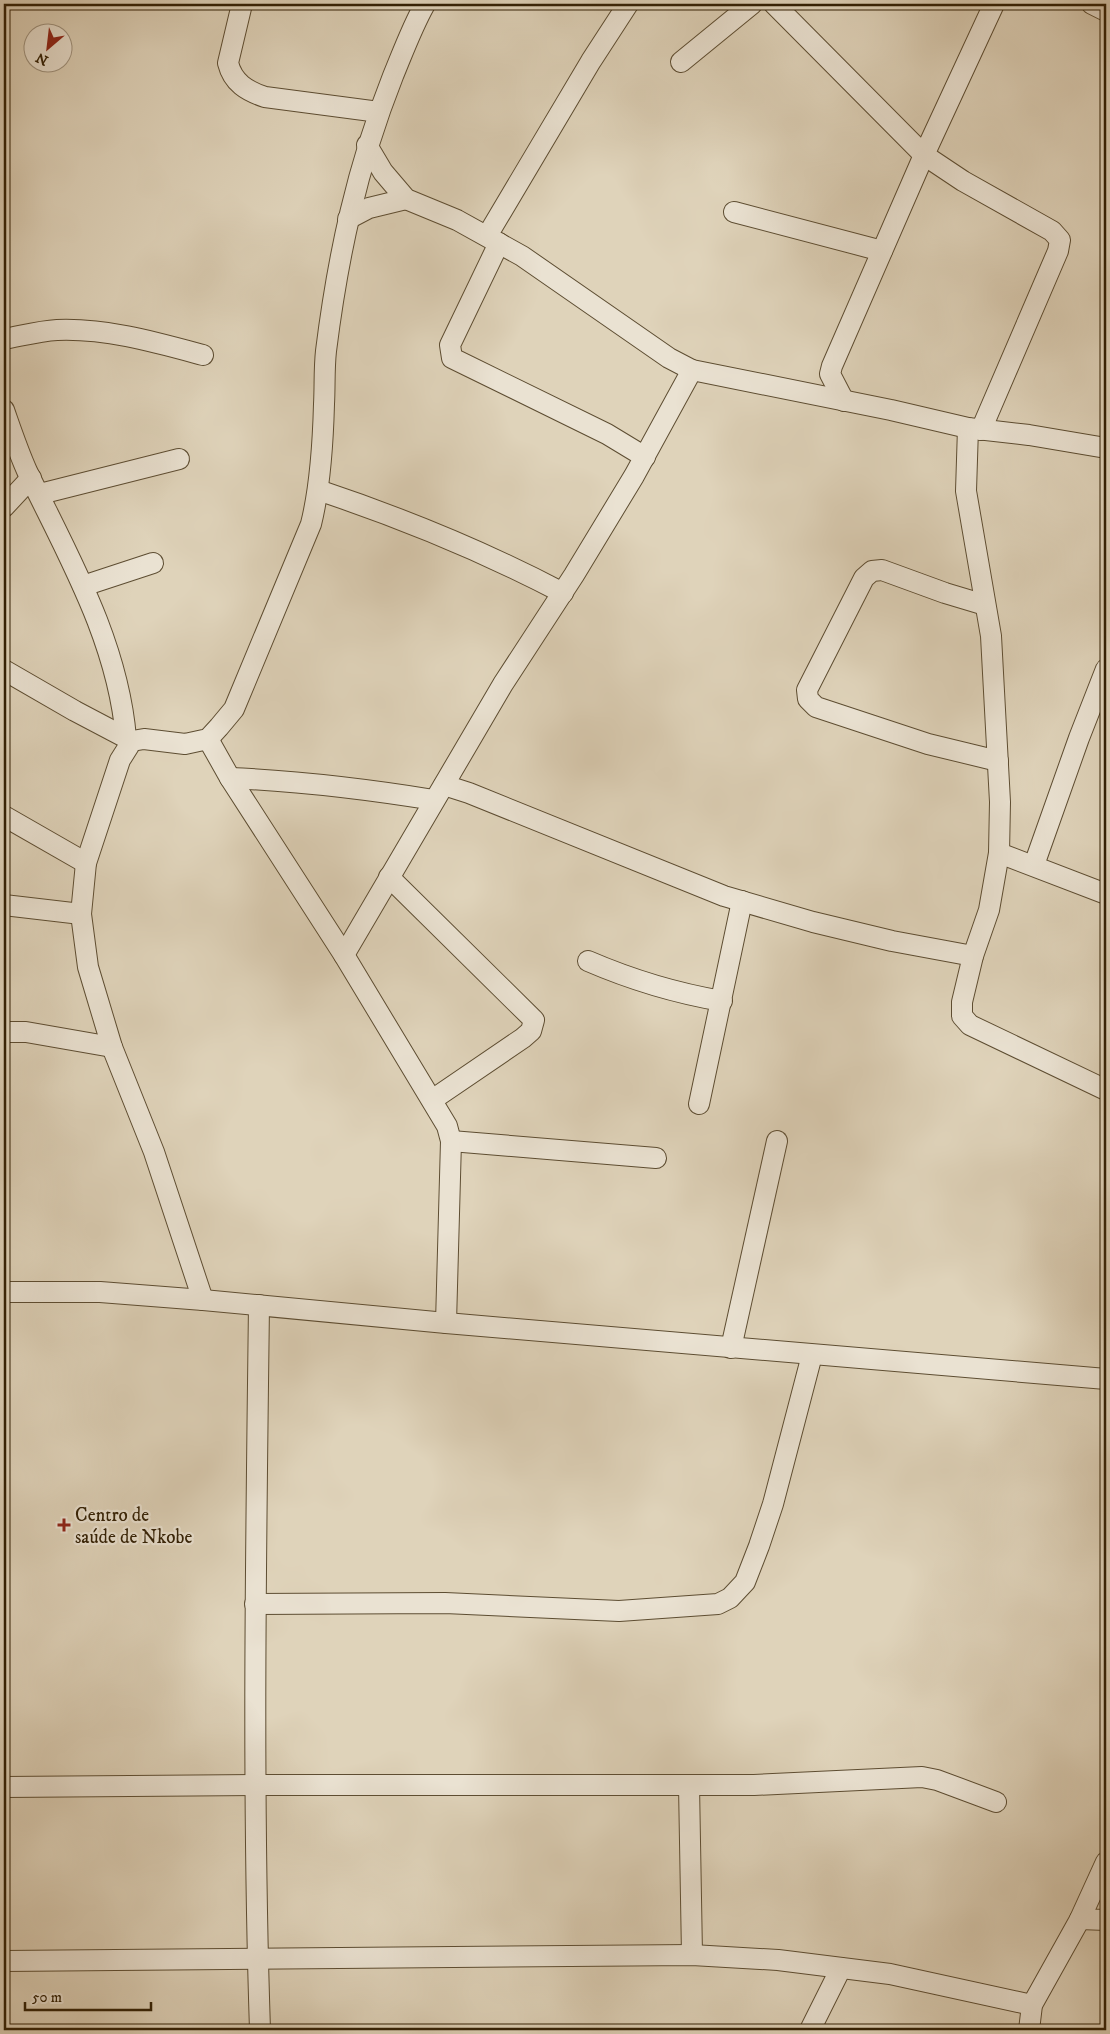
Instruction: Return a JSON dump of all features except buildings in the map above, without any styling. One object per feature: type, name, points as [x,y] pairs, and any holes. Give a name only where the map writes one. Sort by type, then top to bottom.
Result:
[{"type":"street","points":[[242,4],[228,63],[231,72],[243,87],[252,93],[265,97],[379,112]]},
{"type":"street","points":[[4,670],[74,711],[129,739],[185,744],[208,738],[234,709],[311,524],[318,490],[326,353],[348,219],[367,145],[404,48],[425,4]]},
{"type":"street","points":[[628,4],[591,61],[493,240],[450,345],[452,358],[607,434],[645,457]]},
{"type":"street","points":[[681,62],[752,4]]},
{"type":"street","points":[[774,4],[924,155],[963,182],[1052,231],[1060,240],[1058,251],[974,429],[966,491],[991,636],[1000,802],[1000,852],[989,910],[962,1002],[962,1016],[970,1024],[1106,1090]]},
{"type":"street","points":[[844,401],[830,374],[832,366],[924,155],[994,4]]},
{"type":"street","points":[[1092,4],[1106,11]]},
{"type":"street","points":[[367,145],[383,172],[406,199],[457,220],[522,256],[669,358],[692,370],[974,429],[1029,435],[1106,448]]},
{"type":"street","points":[[348,219],[369,208],[406,199]]},
{"type":"street","points":[[734,212],[882,251]]},
{"type":"street","points":[[4,338],[56,330],[108,333],[155,342],[203,355]]},
{"type":"street","points":[[344,955],[375,905],[388,877],[503,684],[563,593],[645,457],[692,370]]},
{"type":"street","points":[[4,410],[8,433],[36,486],[83,586],[112,660],[129,739],[120,760],[86,862],[81,914],[88,967],[112,1047],[154,1152],[203,1300]]},
{"type":"street","points":[[4,507],[36,486],[179,459]]},
{"type":"street","points":[[318,490],[385,512],[460,543],[563,593]]},
{"type":"street","points":[[83,586],[153,562]]},
{"type":"street","points":[[985,605],[882,570],[872,571],[864,578],[808,690],[808,699],[816,707],[928,744],[998,761]]},
{"type":"street","points":[[1034,865],[1079,738],[1106,669]]},
{"type":"street","points":[[208,738],[230,778],[344,955],[447,1126],[451,1141],[446,1323]]},
{"type":"street","points":[[230,778],[291,780],[439,793],[469,793],[742,901],[813,922],[892,941],[974,956]]},
{"type":"street","points":[[4,816],[86,862]]},
{"type":"street","points":[[1000,852],[1106,894]]},
{"type":"street","points":[[388,877],[534,1020],[531,1031],[523,1038],[432,1100]]},
{"type":"street","points":[[699,1104],[742,901]]},
{"type":"street","points":[[4,905],[81,914]]},
{"type":"street","points":[[588,961],[647,984],[722,1001]]},
{"type":"street","points":[[4,1032],[26,1032],[112,1047]]},
{"type":"street","points":[[731,1348],[777,1140]]},
{"type":"street","points":[[451,1141],[656,1158]]},
{"type":"street","points":[[4,1292],[100,1292],[203,1300],[731,1348],[1106,1379]]},
{"type":"street","points":[[258,1305],[255,1604],[260,2030]]},
{"type":"street","points":[[255,1604],[445,1603],[619,1611],[718,1604],[730,1598],[745,1582],[759,1546],[812,1354]]},
{"type":"street","points":[[4,1787],[754,1785],[922,1777],[937,1780],[996,1802]]},
{"type":"street","points":[[689,1785],[692,1955]]},
{"type":"street","points":[[1029,2030],[1032,2005],[1080,1919],[1106,1862]]},
{"type":"street","points":[[1080,1919],[1106,1920]]},
{"type":"street","points":[[4,1961],[692,1955],[778,1960],[890,1974],[1032,2005]]},
{"type":"street","points":[[810,2030],[841,1968]]},
{"type":"place","name":"Centro de saúde de Nkobe","points":[[64,1525]]}]
